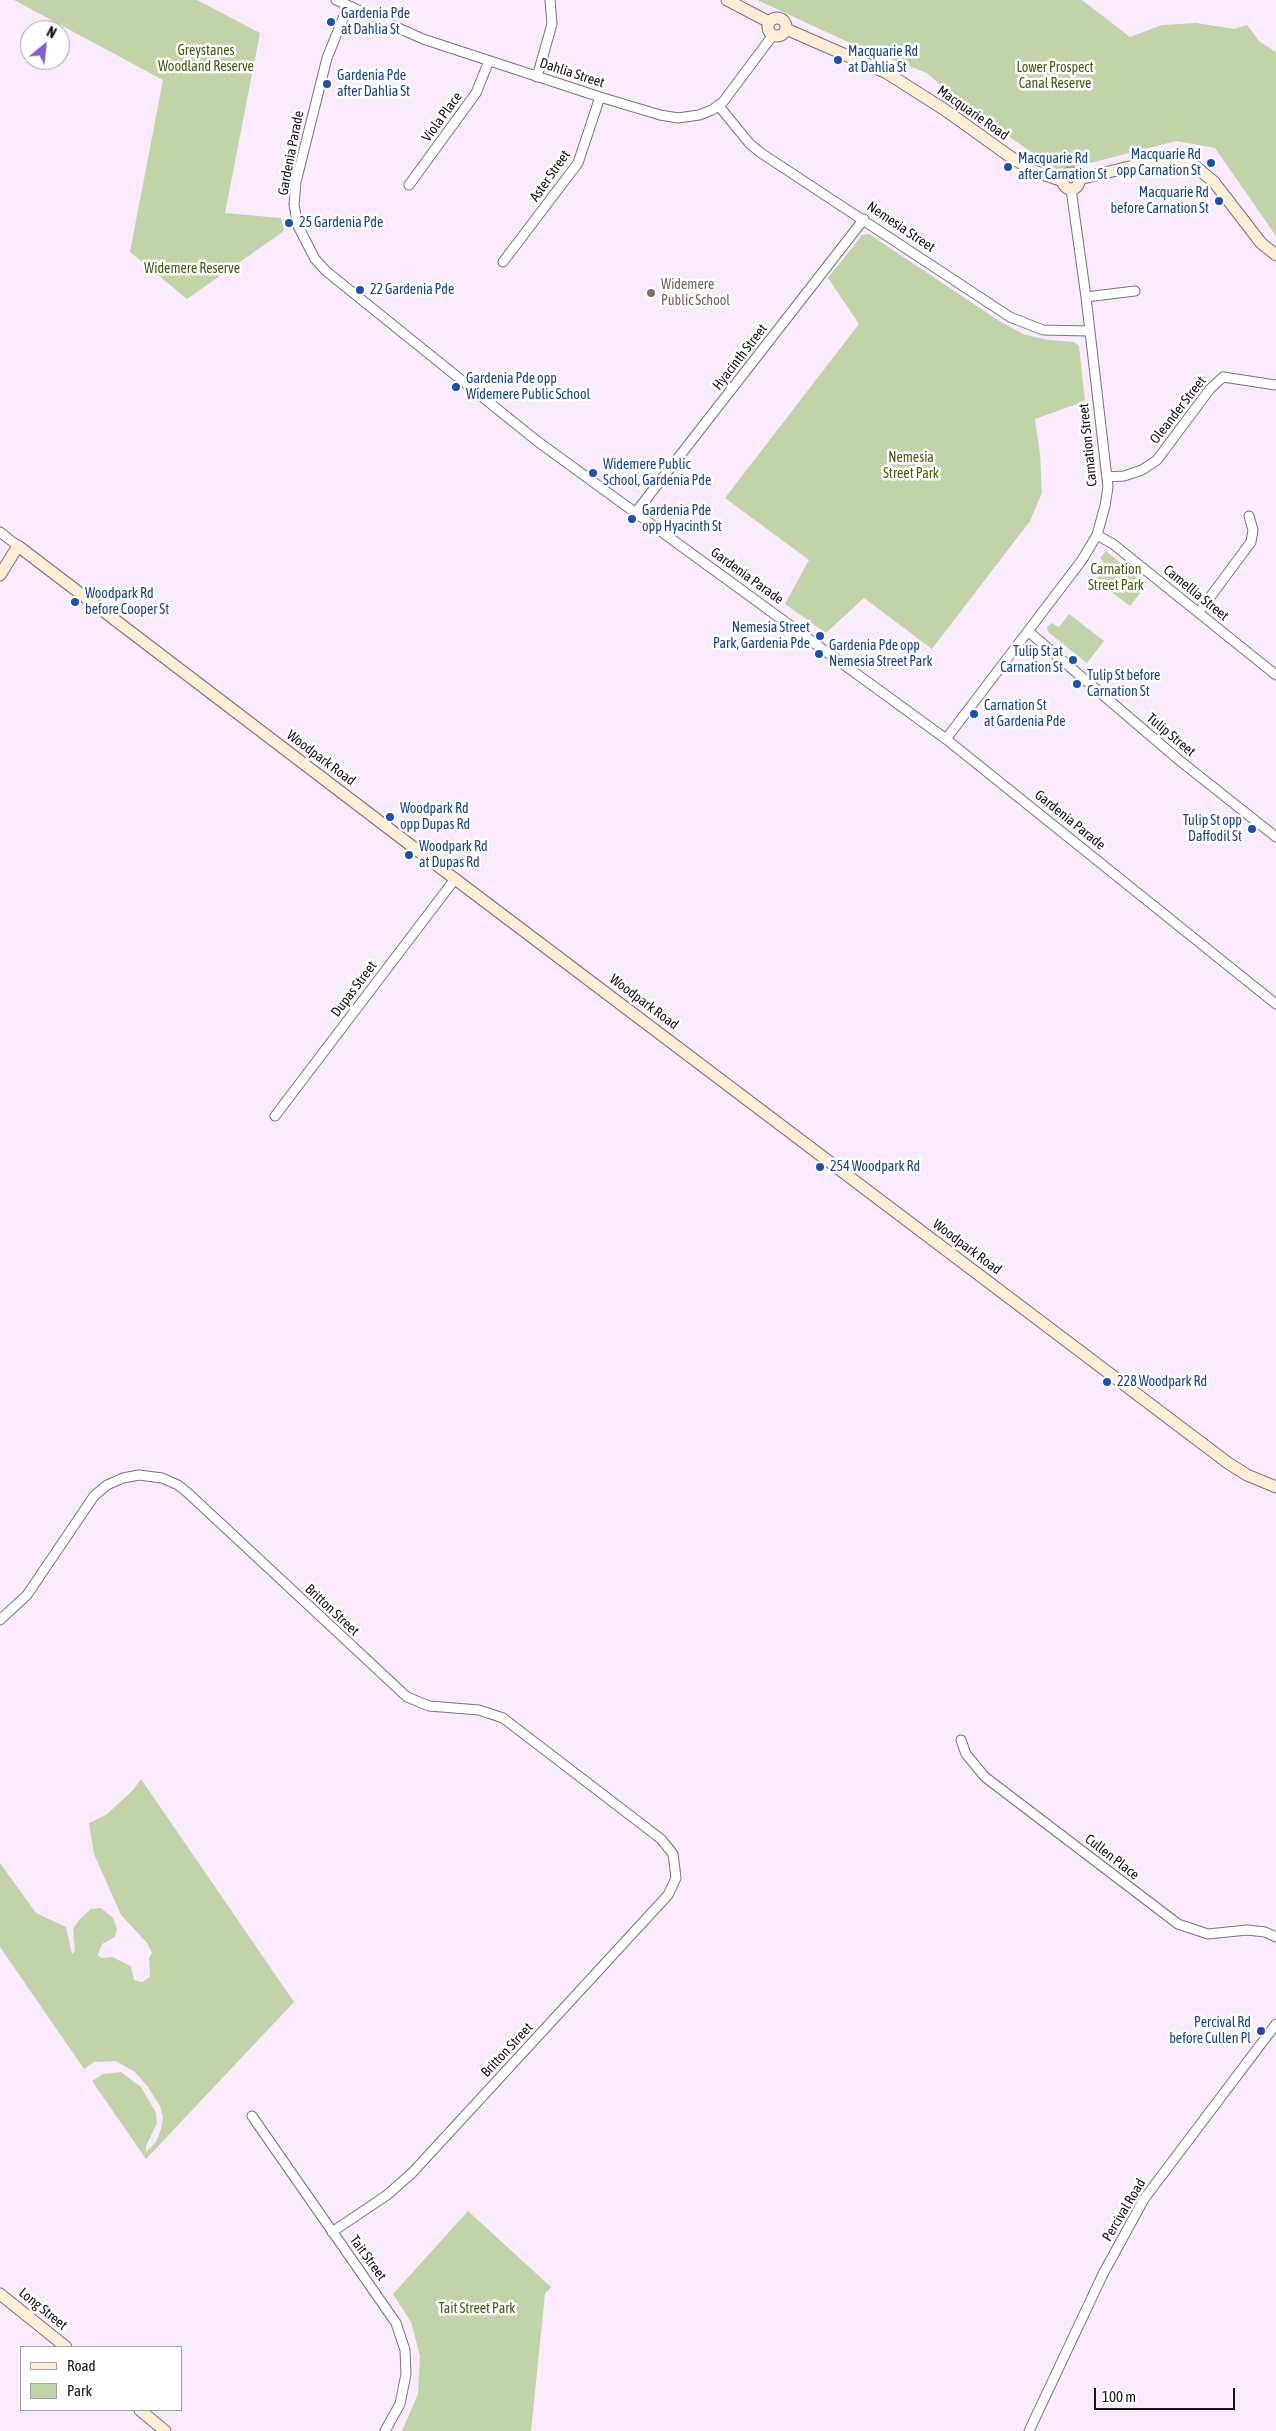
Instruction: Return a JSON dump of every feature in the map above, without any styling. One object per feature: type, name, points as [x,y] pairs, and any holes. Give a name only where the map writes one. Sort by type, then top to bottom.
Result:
[{"type":"street","name":"Dahlia Street","points":[[336,0],[423,39],[600,97],[673,118],[700,115],[718,105],[728,95],[773,35]]},
{"type":"street","points":[[537,77],[552,24],[550,0]]},
{"type":"street","points":[[727,0],[768,22]]},
{"type":"street","name":"Gardenia Parade","points":[[348,6],[328,58],[296,182],[294,205],[298,226],[306,244],[326,271],[512,422],[946,739],[1276,1004]]},
{"type":"street","points":[[773,18],[779,18],[785,23],[786,29],[781,35],[773,35],[768,30],[768,22],[773,18]]},
{"type":"street","name":"Macquarie Road","points":[[786,29],[887,73],[945,110],[1012,158],[1034,171],[1067,185]]},
{"type":"street","name":"Viola Place","points":[[409,186],[476,93],[489,61]]},
{"type":"street","name":"Aster Street","points":[[503,262],[578,163],[600,97]]},
{"type":"street","name":"Nemesia Street","points":[[718,105],[758,150],[1018,321],[1049,331],[1089,331]]},
{"type":"street","points":[[1067,185],[1078,186],[1079,179],[1159,160],[1171,159],[1195,166],[1214,182],[1261,243],[1276,254]]},
{"type":"street","name":"Carnation Street","points":[[946,739],[1082,560],[1097,535],[1106,506],[1107,477],[1086,297],[1067,185]]},
{"type":"street","name":"Hyacinth Street","points":[[636,512],[864,219]]},
{"type":"street","points":[[1086,297],[1135,290]]},
{"type":"street","name":"Oleander Street","points":[[1107,477],[1124,476],[1142,470],[1156,460],[1210,389],[1223,377],[1276,386]]},
{"type":"street","points":[[1199,612],[1251,542],[1253,530],[1249,516]]},
{"type":"street","name":"Woodpark Road","points":[[0,532],[455,879],[1228,1463],[1247,1475],[1276,1487]]},
{"type":"street","name":"Camellia Street","points":[[1097,535],[1113,544],[1276,675]]},
{"type":"street","points":[[0,575],[18,546]]},
{"type":"street","name":"Tulip Street","points":[[1028,632],[1179,760],[1276,837]]},
{"type":"street","name":"Dupas Street","points":[[275,1116],[455,879]]},
{"type":"street","name":"Britton Street","points":[[0,1620],[27,1595],[94,1496],[114,1481],[131,1476],[147,1475],[170,1481],[188,1493],[402,1693],[429,1706],[487,1712],[509,1722],[661,1839],[673,1854],[678,1866],[676,1878],[668,1895],[412,2173],[387,2195],[332,2232]]},
{"type":"street","name":"Cullen Place","points":[[961,1740],[966,1754],[985,1777],[1178,1924],[1208,1934],[1247,1930],[1265,1932],[1276,1938]]},
{"type":"street","name":"Percival Road","points":[[1029,2431],[1122,2236],[1144,2199],[1276,2024]]},
{"type":"street","name":"Tait Street","points":[[252,2116],[386,2308],[402,2338],[406,2365],[405,2384],[400,2404],[385,2431]]},
{"type":"street","name":"Long Street","points":[[0,2294],[65,2346]]},
{"type":"street","points":[[141,2411],[165,2431]]},
{"type":"green space","name":"Greystanes Woodland Reserve","points":[[14,0],[197,0],[260,33],[225,213],[281,218],[284,231],[187,299],[130,252],[163,80],[70,30],[70,20],[51,20]]},
{"type":"green space","name":"Lower Prospect Canal Reserve","points":[[757,0],[1082,0],[1130,37],[1162,25],[1196,23],[1234,29],[1247,25],[1259,41],[1276,52],[1276,236],[1215,148],[1176,141],[1059,171],[963,105],[927,73],[850,43]]},
{"type":"green space","name":"Nemesia Street Park","points":[[869,234],[1001,322],[1023,334],[1048,340],[1074,342],[1079,346],[1085,401],[1035,419],[1040,454],[1042,493],[1030,521],[932,649],[864,598],[826,633],[785,604],[809,560],[725,498],[859,324],[828,278],[862,235]]},
{"type":"green space","name":"Carnation Street Park","points":[[1106,551],[1145,583],[1145,587],[1130,606],[1095,580],[1106,566],[1100,558]]},
{"type":"green space","points":[[1069,614],[1104,641],[1087,663],[1048,632],[1047,628],[1051,623],[1059,627]]},
{"type":"green space","points":[[141,1779],[294,2002],[146,2159],[92,2081],[103,2074],[121,2072],[141,2087],[156,2113],[157,2123],[146,2146],[146,2152],[156,2142],[163,2117],[160,2106],[148,2087],[135,2072],[116,2061],[94,2062],[84,2069],[0,1947],[0,1863],[36,1913],[66,1927],[72,1954],[75,1951],[73,1929],[79,1920],[91,1909],[101,1908],[113,1918],[117,1929],[115,1937],[102,1944],[98,1955],[101,1958],[112,1957],[131,1966],[134,1980],[142,1982],[150,1977],[149,1958],[152,1953],[147,1943],[121,1915],[94,1854],[89,1823],[106,1815],[133,1790]]},
{"type":"green space","name":"Tait Street Park","points":[[468,2211],[551,2287],[545,2294],[531,2431],[402,2431],[418,2394],[420,2356],[411,2322],[393,2294]]},
{"type":"place","name":"Gardenia Pde at Dahlia St","points":[[331,22]]},
{"type":"place","name":"Macquarie Rd at Dahlia St","points":[[838,60]]},
{"type":"place","name":"Gardenia Pde after Dahlia St","points":[[327,84]]},
{"type":"place","name":"Macquarie Rd opp Carnation St","points":[[1211,163]]},
{"type":"place","name":"Macquarie Rd after Carnation St","points":[[1008,167]]},
{"type":"place","name":"Macquarie Rd before Carnation St","points":[[1219,201]]},
{"type":"place","name":"25 Gardenia Pde","points":[[289,223]]},
{"type":"place","name":"22 Gardenia Pde","points":[[360,290]]},
{"type":"place","name":"Widemere Public School","points":[[651,293]]},
{"type":"place","name":"Gardenia Pde opp Widemere Public School","points":[[456,387]]},
{"type":"place","name":"Widemere Public School, Gardenia Pde","points":[[593,473]]},
{"type":"place","name":"Gardenia Pde opp Hyacinth St","points":[[632,519]]},
{"type":"place","name":"Woodpark Rd before Cooper St","points":[[75,602]]},
{"type":"place","name":"Nemesia Street Park, Gardenia Pde","points":[[820,636]]},
{"type":"place","name":"Gardenia Pde opp Nemesia Street Park","points":[[819,654]]},
{"type":"place","name":"Tulip St at Carnation St","points":[[1073,660]]},
{"type":"place","name":"Tulip St before Carnation St","points":[[1077,684]]},
{"type":"place","name":"Carnation St at Gardenia Pde","points":[[974,714]]},
{"type":"place","name":"Woodpark Rd opp Dupas Rd","points":[[390,817]]},
{"type":"place","name":"Tulip St opp Daffodil St","points":[[1252,829]]},
{"type":"place","name":"Woodpark Rd at Dupas Rd","points":[[409,855]]},
{"type":"place","name":"254 Woodpark Rd","points":[[820,1167]]},
{"type":"place","name":"228 Woodpark Rd","points":[[1107,1382]]},
{"type":"place","name":"Percival Rd before Cullen Pl","points":[[1261,2031]]},
{"type":"park label","name":"Widemere Reserve","points":[[192,269]]}]
